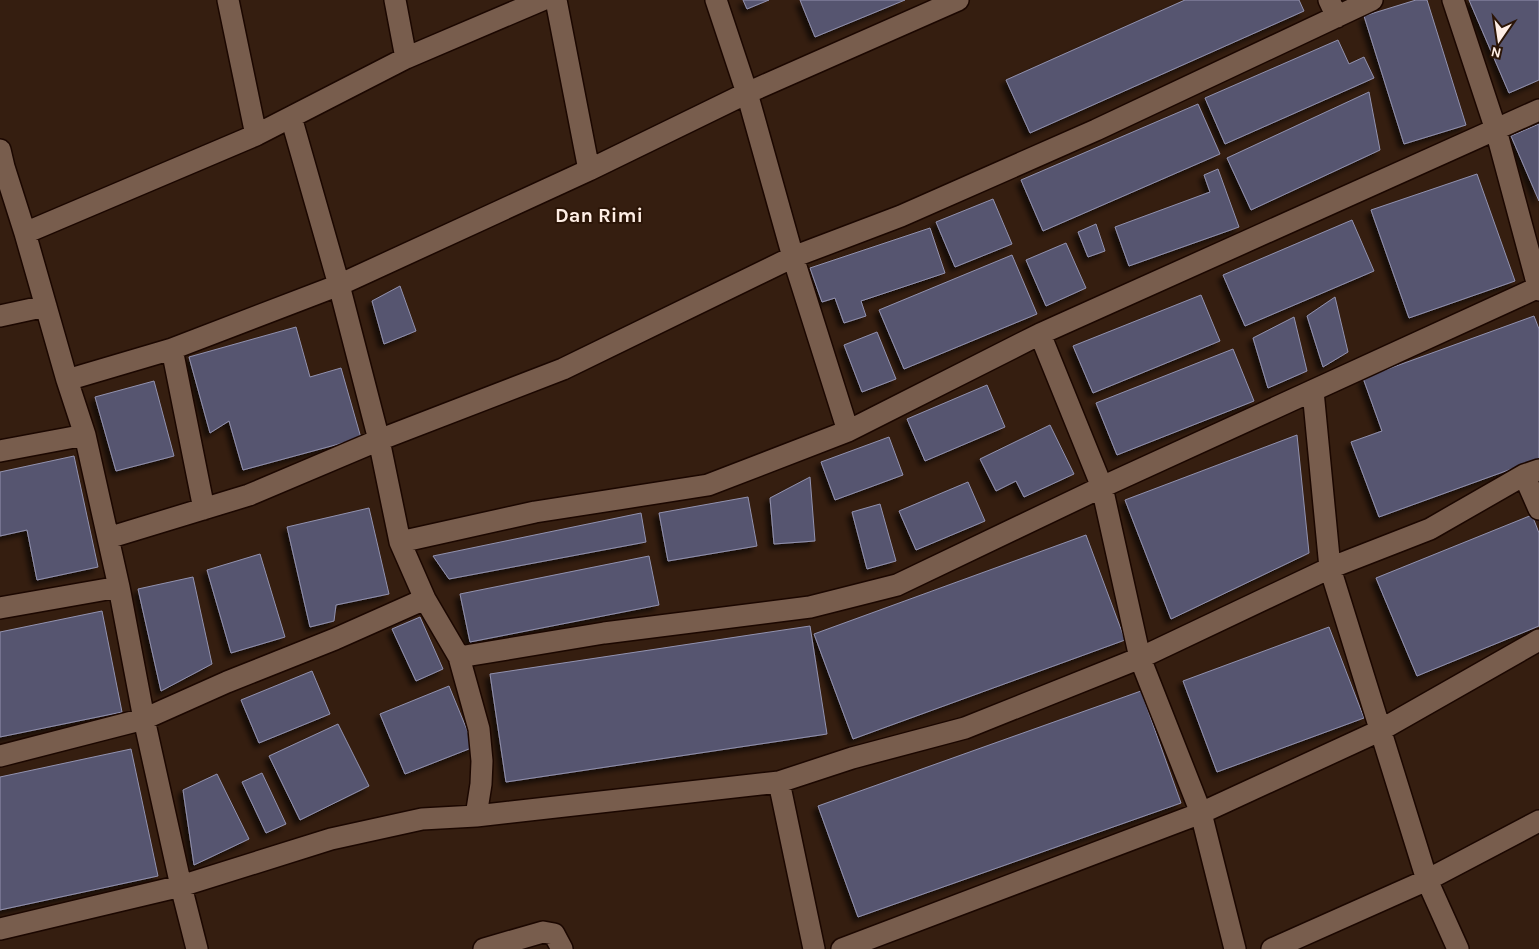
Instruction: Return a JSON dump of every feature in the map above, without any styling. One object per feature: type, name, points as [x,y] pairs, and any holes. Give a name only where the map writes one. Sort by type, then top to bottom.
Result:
[{"type":"street","points":[[228,0],[256,135]]},
{"type":"street","points":[[395,0],[406,58]]},
{"type":"street","points":[[25,233],[256,135],[406,58],[542,0]]},
{"type":"street","points":[[556,0],[589,170]]},
{"type":"street","points":[[716,0],[747,93],[793,257],[848,431]]},
{"type":"street","points":[[67,380],[172,349],[339,285],[589,170],[747,93],[958,0]]},
{"type":"street","points":[[108,538],[248,495],[380,440],[564,369],[793,257],[901,216],[1096,130],[1333,9],[1372,0]]},
{"type":"street","points":[[459,657],[604,633],[810,607],[897,585],[1102,487],[1539,288],[1496,130],[1453,0]]},
{"type":"street","points":[[400,542],[535,512],[708,485],[848,431],[1040,334],[1539,110]]},
{"type":"street","points":[[292,117],[380,440],[400,542],[425,600],[459,657],[479,729],[482,760],[481,784],[476,816]]},
{"type":"street","points":[[1,162],[25,233],[67,380],[85,435],[119,587],[144,719],[197,949]]},
{"type":"street","points":[[0,316],[46,306]]},
{"type":"street","points":[[1040,334],[1102,487],[1140,658],[1202,813],[1235,949]]},
{"type":"street","points":[[172,349],[204,509]]},
{"type":"street","points":[[1313,391],[1330,568],[1379,731],[1427,880],[1458,949]]},
{"type":"street","points":[[0,451],[85,435]]},
{"type":"street","points":[[0,929],[181,886],[331,839],[422,819],[476,816],[779,782],[852,758],[965,728],[1140,658],[1330,568],[1430,529],[1532,472],[1539,509]]},
{"type":"street","points":[[0,608],[119,587]]},
{"type":"street","points":[[0,756],[144,719],[227,682],[335,639],[425,600]]},
{"type":"street","points":[[842,949],[1202,813],[1379,731],[1539,640]]},
{"type":"street","points":[[779,782],[814,949]]},
{"type":"street","points":[[1272,949],[1427,880],[1539,821]]},
{"type":"street","points":[[484,949],[543,932],[554,934],[562,949]]},
{"type":"building","points":[[743,0],[769,0],[747,9]]},
{"type":"building","points":[[800,0],[905,0],[815,37]]},
{"type":"building","points":[[1185,0],[1299,0],[1304,11],[1030,133],[1006,80]]},
{"type":"building","points":[[1416,0],[1427,0],[1466,125],[1404,144],[1364,16]]},
{"type":"building","points":[[1469,0],[1539,0],[1539,80],[1509,93]]},
{"type":"building","points":[[1338,40],[1349,64],[1364,57],[1374,78],[1225,144],[1205,98]]},
{"type":"building","points":[[1369,92],[1380,150],[1251,210],[1227,158]]},
{"type":"building","points":[[1198,104],[1220,154],[1043,231],[1021,180]]},
{"type":"building","points":[[1539,124],[1539,201],[1511,136]]},
{"type":"building","points":[[1218,169],[1239,227],[1129,266],[1115,227],[1210,192],[1204,175]]},
{"type":"building","points":[[1477,174],[1515,281],[1409,318],[1371,210]]},
{"type":"building","points":[[993,199],[1012,244],[955,267],[936,222]]},
{"type":"building","points":[[1352,220],[1374,271],[1245,326],[1223,275]]},
{"type":"building","points":[[1096,224],[1105,251],[1088,257],[1078,232]]},
{"type":"building","points":[[930,228],[945,273],[861,301],[866,316],[844,323],[835,298],[822,302],[810,268]]},
{"type":"building","points":[[1066,243],[1086,288],[1046,306],[1026,260]]},
{"type":"building","points":[[1012,255],[1037,314],[904,369],[879,310]]},
{"type":"building","points":[[400,286],[416,331],[384,344],[372,301]]},
{"type":"building","points":[[1201,295],[1220,341],[1093,393],[1073,346]]},
{"type":"building","points":[[1335,297],[1348,352],[1323,367],[1307,316]]},
{"type":"building","points":[[1534,316],[1539,329],[1539,459],[1379,517],[1351,442],[1382,431],[1363,378]]},
{"type":"building","points":[[1294,317],[1307,371],[1268,388],[1253,338]]},
{"type":"building","points":[[296,327],[310,377],[341,368],[361,438],[243,470],[229,421],[210,433],[189,357]]},
{"type":"building","points":[[877,332],[896,379],[862,392],[844,345]]},
{"type":"building","points":[[1233,349],[1254,401],[1117,455],[1096,403]]},
{"type":"building","points":[[154,381],[174,456],[116,471],[95,397]]},
{"type":"building","points":[[987,385],[1005,427],[925,461],[907,419]]},
{"type":"building","points":[[1050,425],[1074,474],[1024,497],[1016,481],[996,491],[980,459]]},
{"type":"building","points":[[1297,435],[1309,553],[1171,619],[1125,500]]},
{"type":"building","points":[[889,437],[903,475],[835,500],[821,462]]},
{"type":"building","points":[[74,456],[98,567],[37,580],[27,530],[0,536],[0,472]]},
{"type":"building","points":[[810,477],[815,541],[774,544],[770,498]]},
{"type":"building","points":[[968,482],[985,521],[916,550],[899,511]]},
{"type":"building","points":[[748,497],[757,546],[668,561],[659,513]]},
{"type":"building","points":[[880,504],[896,561],[867,569],[852,512]]},
{"type":"building","points":[[369,508],[389,594],[336,605],[334,621],[310,627],[287,527]]},
{"type":"building","points":[[641,513],[646,542],[449,579],[433,556]]},
{"type":"building","points":[[1532,515],[1539,533],[1539,626],[1417,676],[1376,578]]},
{"type":"building","points":[[1086,535],[1125,640],[853,739],[814,634]]},
{"type":"building","points":[[260,554],[285,637],[231,653],[207,570]]},
{"type":"building","points":[[649,556],[659,605],[470,642],[460,594]]},
{"type":"building","points":[[193,577],[212,664],[161,691],[138,589]]},
{"type":"building","points":[[102,611],[122,712],[0,737],[0,632]]},
{"type":"building","points":[[420,617],[443,669],[416,681],[392,629]]},
{"type":"building","points":[[810,626],[827,734],[506,782],[490,674]]},
{"type":"building","points":[[1329,627],[1364,718],[1217,772],[1183,681]]},
{"type":"building","points":[[312,671],[330,714],[259,743],[241,700]]},
{"type":"building","points":[[449,686],[474,747],[405,774],[380,714]]},
{"type":"building","points":[[1141,691],[1181,803],[858,917],[818,806]]},
{"type":"building","points":[[338,724],[369,786],[300,820],[269,756]]},
{"type":"building","points":[[131,749],[158,876],[0,910],[0,777]]},
{"type":"building","points":[[262,773],[286,824],[266,833],[242,782]]},
{"type":"building","points":[[217,774],[249,839],[194,865],[183,790]]},
{"type":"district","name":"Dan Rimi","points":[[599,215]]}]
